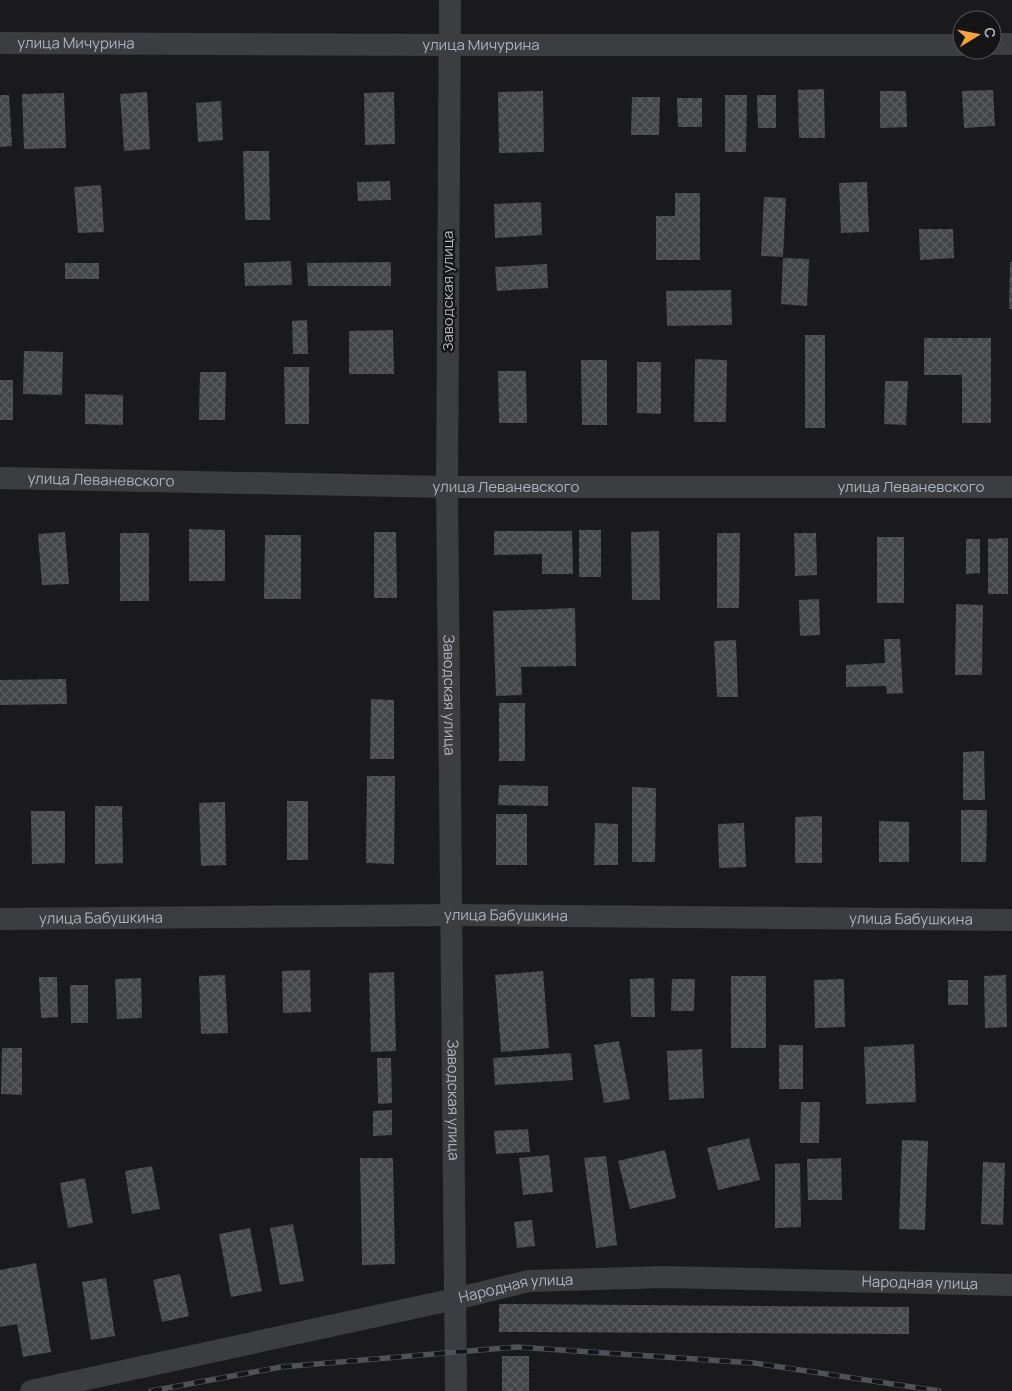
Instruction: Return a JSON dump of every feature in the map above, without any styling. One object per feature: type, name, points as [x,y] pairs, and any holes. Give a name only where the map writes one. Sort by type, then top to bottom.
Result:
[{"type":"street","name":"Заводская улица","points":[[450,0],[447,487],[456,1391]]},
{"type":"street","name":"улица Мичурина","points":[[0,43],[450,45],[952,44]]},
{"type":"street","name":"улица Леваневского","points":[[0,478],[447,487],[1012,488]]},
{"type":"street","name":"улица Бабушкина","points":[[0,919],[452,914],[1012,920]]},
{"type":"street","name":"Народная улица","points":[[31,1391],[455,1299],[529,1281],[664,1277],[1012,1285]]},
{"type":"building","points":[[824,89],[825,138],[799,138],[798,90]]},
{"type":"building","points":[[993,90],[995,126],[964,128],[962,91]]},
{"type":"building","points":[[543,91],[544,152],[499,153],[498,92]]},
{"type":"building","points":[[880,91],[906,91],[907,127],[880,128]]},
{"type":"building","points":[[147,92],[150,149],[124,151],[120,94]]},
{"type":"building","points":[[394,92],[395,144],[365,145],[364,93]]},
{"type":"building","points":[[64,93],[66,148],[24,149],[22,94]]},
{"type":"building","points":[[0,95],[9,95],[12,146],[0,147]]},
{"type":"building","points":[[725,95],[747,95],[746,152],[725,152]]},
{"type":"building","points":[[757,95],[776,95],[776,128],[758,128]]},
{"type":"building","points":[[632,97],[660,97],[659,135],[631,135]]},
{"type":"building","points":[[677,98],[702,98],[702,127],[678,127]]},
{"type":"building","points":[[221,101],[223,140],[198,142],[196,103]]},
{"type":"building","points":[[243,151],[269,151],[270,220],[245,220]]},
{"type":"building","points":[[390,181],[391,200],[358,201],[357,182]]},
{"type":"building","points":[[867,182],[869,232],[841,233],[839,183]]},
{"type":"building","points":[[101,185],[104,232],[78,233],[74,187]]},
{"type":"building","points":[[675,193],[700,193],[700,260],[656,260],[656,216],[675,216]]},
{"type":"building","points":[[764,197],[786,198],[783,257],[761,256]]},
{"type":"building","points":[[541,202],[542,235],[495,238],[494,204]]},
{"type":"building","points":[[919,229],[953,229],[954,258],[920,260]]},
{"type":"building","points":[[783,258],[809,259],[807,306],[781,304]]},
{"type":"building","points":[[291,261],[292,285],[245,286],[244,263]]},
{"type":"building","points":[[391,262],[391,286],[308,286],[307,263]]},
{"type":"building","points":[[1010,262],[1012,262],[1012,309],[1009,309]]},
{"type":"building","points":[[65,263],[99,263],[99,279],[65,279]]},
{"type":"building","points":[[547,264],[548,288],[497,291],[495,267]]},
{"type":"building","points":[[731,290],[732,325],[667,326],[666,291]]},
{"type":"building","points":[[307,320],[308,354],[293,354],[292,321]]},
{"type":"building","points":[[393,330],[394,374],[349,374],[349,331]]},
{"type":"building","points":[[805,335],[825,335],[825,428],[805,428]]},
{"type":"building","points":[[924,338],[991,338],[991,423],[962,423],[962,375],[924,375]]},
{"type":"building","points":[[24,351],[63,352],[62,395],[23,394]]},
{"type":"building","points":[[695,359],[727,360],[726,422],[694,422]]},
{"type":"building","points":[[581,360],[607,360],[607,425],[582,425]]},
{"type":"building","points":[[637,362],[661,362],[661,414],[637,413]]},
{"type":"building","points":[[284,367],[309,367],[309,424],[285,424]]},
{"type":"building","points":[[498,371],[526,371],[527,423],[499,423]]},
{"type":"building","points":[[200,372],[226,372],[225,420],[199,420]]},
{"type":"building","points":[[0,380],[13,380],[13,420],[0,420]]},
{"type":"building","points":[[885,381],[908,381],[906,425],[884,424]]},
{"type":"building","points":[[85,394],[123,395],[123,425],[85,424]]},
{"type":"building","points":[[189,529],[225,530],[225,581],[189,581]]},
{"type":"building","points":[[579,530],[601,530],[601,577],[579,577]]},
{"type":"building","points":[[494,531],[572,531],[573,574],[542,574],[542,554],[494,555]]},
{"type":"building","points":[[659,531],[660,600],[632,600],[631,532]]},
{"type":"building","points":[[65,532],[69,584],[42,585],[38,534]]},
{"type":"building","points":[[374,532],[396,532],[397,598],[374,598]]},
{"type":"building","points":[[120,533],[149,533],[149,601],[120,601]]},
{"type":"building","points":[[717,533],[740,533],[739,608],[717,608]]},
{"type":"building","points":[[794,533],[816,533],[817,575],[795,576]]},
{"type":"building","points":[[265,535],[301,535],[301,599],[264,599]]},
{"type":"building","points":[[877,537],[904,537],[904,603],[877,603]]},
{"type":"building","points":[[1008,538],[1008,594],[988,594],[988,539]]},
{"type":"building","points":[[966,539],[980,539],[980,573],[966,574]]},
{"type":"building","points":[[819,599],[820,635],[800,636],[799,600]]},
{"type":"building","points":[[956,604],[983,605],[982,675],[955,675]]},
{"type":"building","points":[[575,608],[576,666],[521,667],[522,695],[496,696],[493,611]]},
{"type":"building","points":[[884,639],[900,639],[903,693],[887,694],[886,686],[846,687],[846,665],[885,663]]},
{"type":"building","points":[[736,640],[738,697],[717,697],[714,641]]},
{"type":"building","points":[[66,679],[67,704],[0,705],[0,680]]},
{"type":"building","points":[[371,699],[394,700],[394,759],[370,759]]},
{"type":"building","points":[[499,703],[525,703],[525,761],[499,761]]},
{"type":"building","points":[[984,751],[985,800],[963,800],[963,752]]},
{"type":"building","points":[[367,776],[395,776],[394,864],[366,863]]},
{"type":"building","points":[[499,785],[548,786],[548,806],[498,805]]},
{"type":"building","points":[[632,787],[656,788],[655,862],[632,862]]},
{"type":"building","points":[[287,801],[308,801],[308,860],[287,860]]},
{"type":"building","points":[[225,802],[226,865],[201,866],[199,803]]},
{"type":"building","points":[[95,806],[122,806],[123,863],[95,864]]},
{"type":"building","points":[[961,810],[987,810],[986,862],[961,862]]},
{"type":"building","points":[[31,811],[65,811],[65,863],[32,864]]},
{"type":"building","points":[[496,814],[527,814],[527,865],[496,865]]},
{"type":"building","points":[[822,816],[822,863],[795,863],[795,817]]},
{"type":"building","points":[[879,821],[909,822],[909,862],[879,862]]},
{"type":"building","points":[[595,823],[618,824],[618,865],[594,865]]},
{"type":"building","points":[[744,823],[746,867],[719,868],[718,824]]},
{"type":"building","points":[[310,970],[311,1012],[283,1013],[282,971]]},
{"type":"building","points":[[543,971],[549,1048],[501,1052],[495,975]]},
{"type":"building","points":[[394,972],[396,1051],[371,1052],[369,973]]},
{"type":"building","points":[[225,975],[228,1033],[201,1034],[199,976]]},
{"type":"building","points":[[1006,975],[1007,1027],[985,1028],[984,976]]},
{"type":"building","points":[[731,976],[766,976],[766,1048],[731,1048]]},
{"type":"building","points":[[39,977],[57,977],[58,1017],[41,1018]]},
{"type":"building","points":[[141,978],[142,1018],[117,1019],[115,979]]},
{"type":"building","points":[[654,978],[655,1017],[631,1017],[630,979]]},
{"type":"building","points":[[672,979],[695,979],[694,1011],[671,1011]]},
{"type":"building","points":[[844,979],[845,1027],[815,1028],[814,980]]},
{"type":"building","points":[[948,980],[968,980],[968,1005],[948,1005]]},
{"type":"building","points":[[70,985],[88,985],[88,1023],[71,1023]]},
{"type":"building","points":[[619,1041],[630,1099],[604,1103],[594,1045]]},
{"type":"building","points":[[914,1044],[916,1102],[866,1104],[864,1047]]},
{"type":"building","points":[[779,1045],[803,1045],[803,1089],[779,1089]]},
{"type":"building","points":[[2,1048],[22,1048],[22,1095],[1,1094]]},
{"type":"building","points":[[702,1049],[704,1098],[669,1100],[667,1051]]},
{"type":"building","points":[[571,1053],[573,1080],[495,1085],[493,1058]]},
{"type":"building","points":[[377,1058],[391,1058],[392,1103],[378,1104]]},
{"type":"building","points":[[801,1102],[820,1102],[819,1143],[800,1143]]},
{"type":"building","points":[[392,1110],[392,1135],[373,1136],[373,1111]]},
{"type":"building","points":[[528,1129],[530,1152],[496,1154],[494,1131]]},
{"type":"building","points":[[749,1138],[760,1180],[718,1190],[707,1148]]},
{"type":"building","points":[[902,1140],[928,1141],[925,1230],[899,1229]]},
{"type":"building","points":[[665,1150],[676,1198],[630,1209],[618,1161]]},
{"type":"building","points":[[549,1155],[553,1192],[523,1195],[519,1158]]},
{"type":"building","points":[[606,1156],[617,1245],[596,1248],[584,1158]]},
{"type":"building","points":[[360,1158],[393,1158],[395,1264],[362,1265]]},
{"type":"building","points":[[841,1158],[842,1200],[808,1200],[807,1159]]},
{"type":"building","points":[[983,1162],[1005,1163],[1003,1225],[981,1224]]},
{"type":"building","points":[[800,1163],[801,1227],[775,1228],[775,1164]]},
{"type":"building","points":[[152,1166],[160,1209],[132,1214],[125,1171]]},
{"type":"building","points":[[85,1178],[93,1223],[68,1228],[60,1183]]},
{"type":"building","points":[[532,1220],[535,1246],[517,1248],[514,1222]]},
{"type":"building","points":[[293,1224],[304,1281],[280,1285],[270,1228]]},
{"type":"building","points":[[250,1228],[262,1291],[231,1297],[219,1234]]},
{"type":"building","points":[[36,1263],[51,1352],[23,1357],[17,1324],[0,1327],[0,1270]]},
{"type":"building","points":[[180,1274],[189,1316],[162,1322],[153,1280]]},
{"type":"building","points":[[106,1278],[115,1336],[91,1340],[82,1282]]},
{"type":"building","points":[[499,1304],[909,1307],[909,1334],[499,1332]]},
{"type":"building","points":[[502,1356],[529,1356],[529,1391],[502,1391]]},
{"type":"railway","points":[[151,1391],[281,1367],[516,1347],[754,1363],[939,1391]]}]
